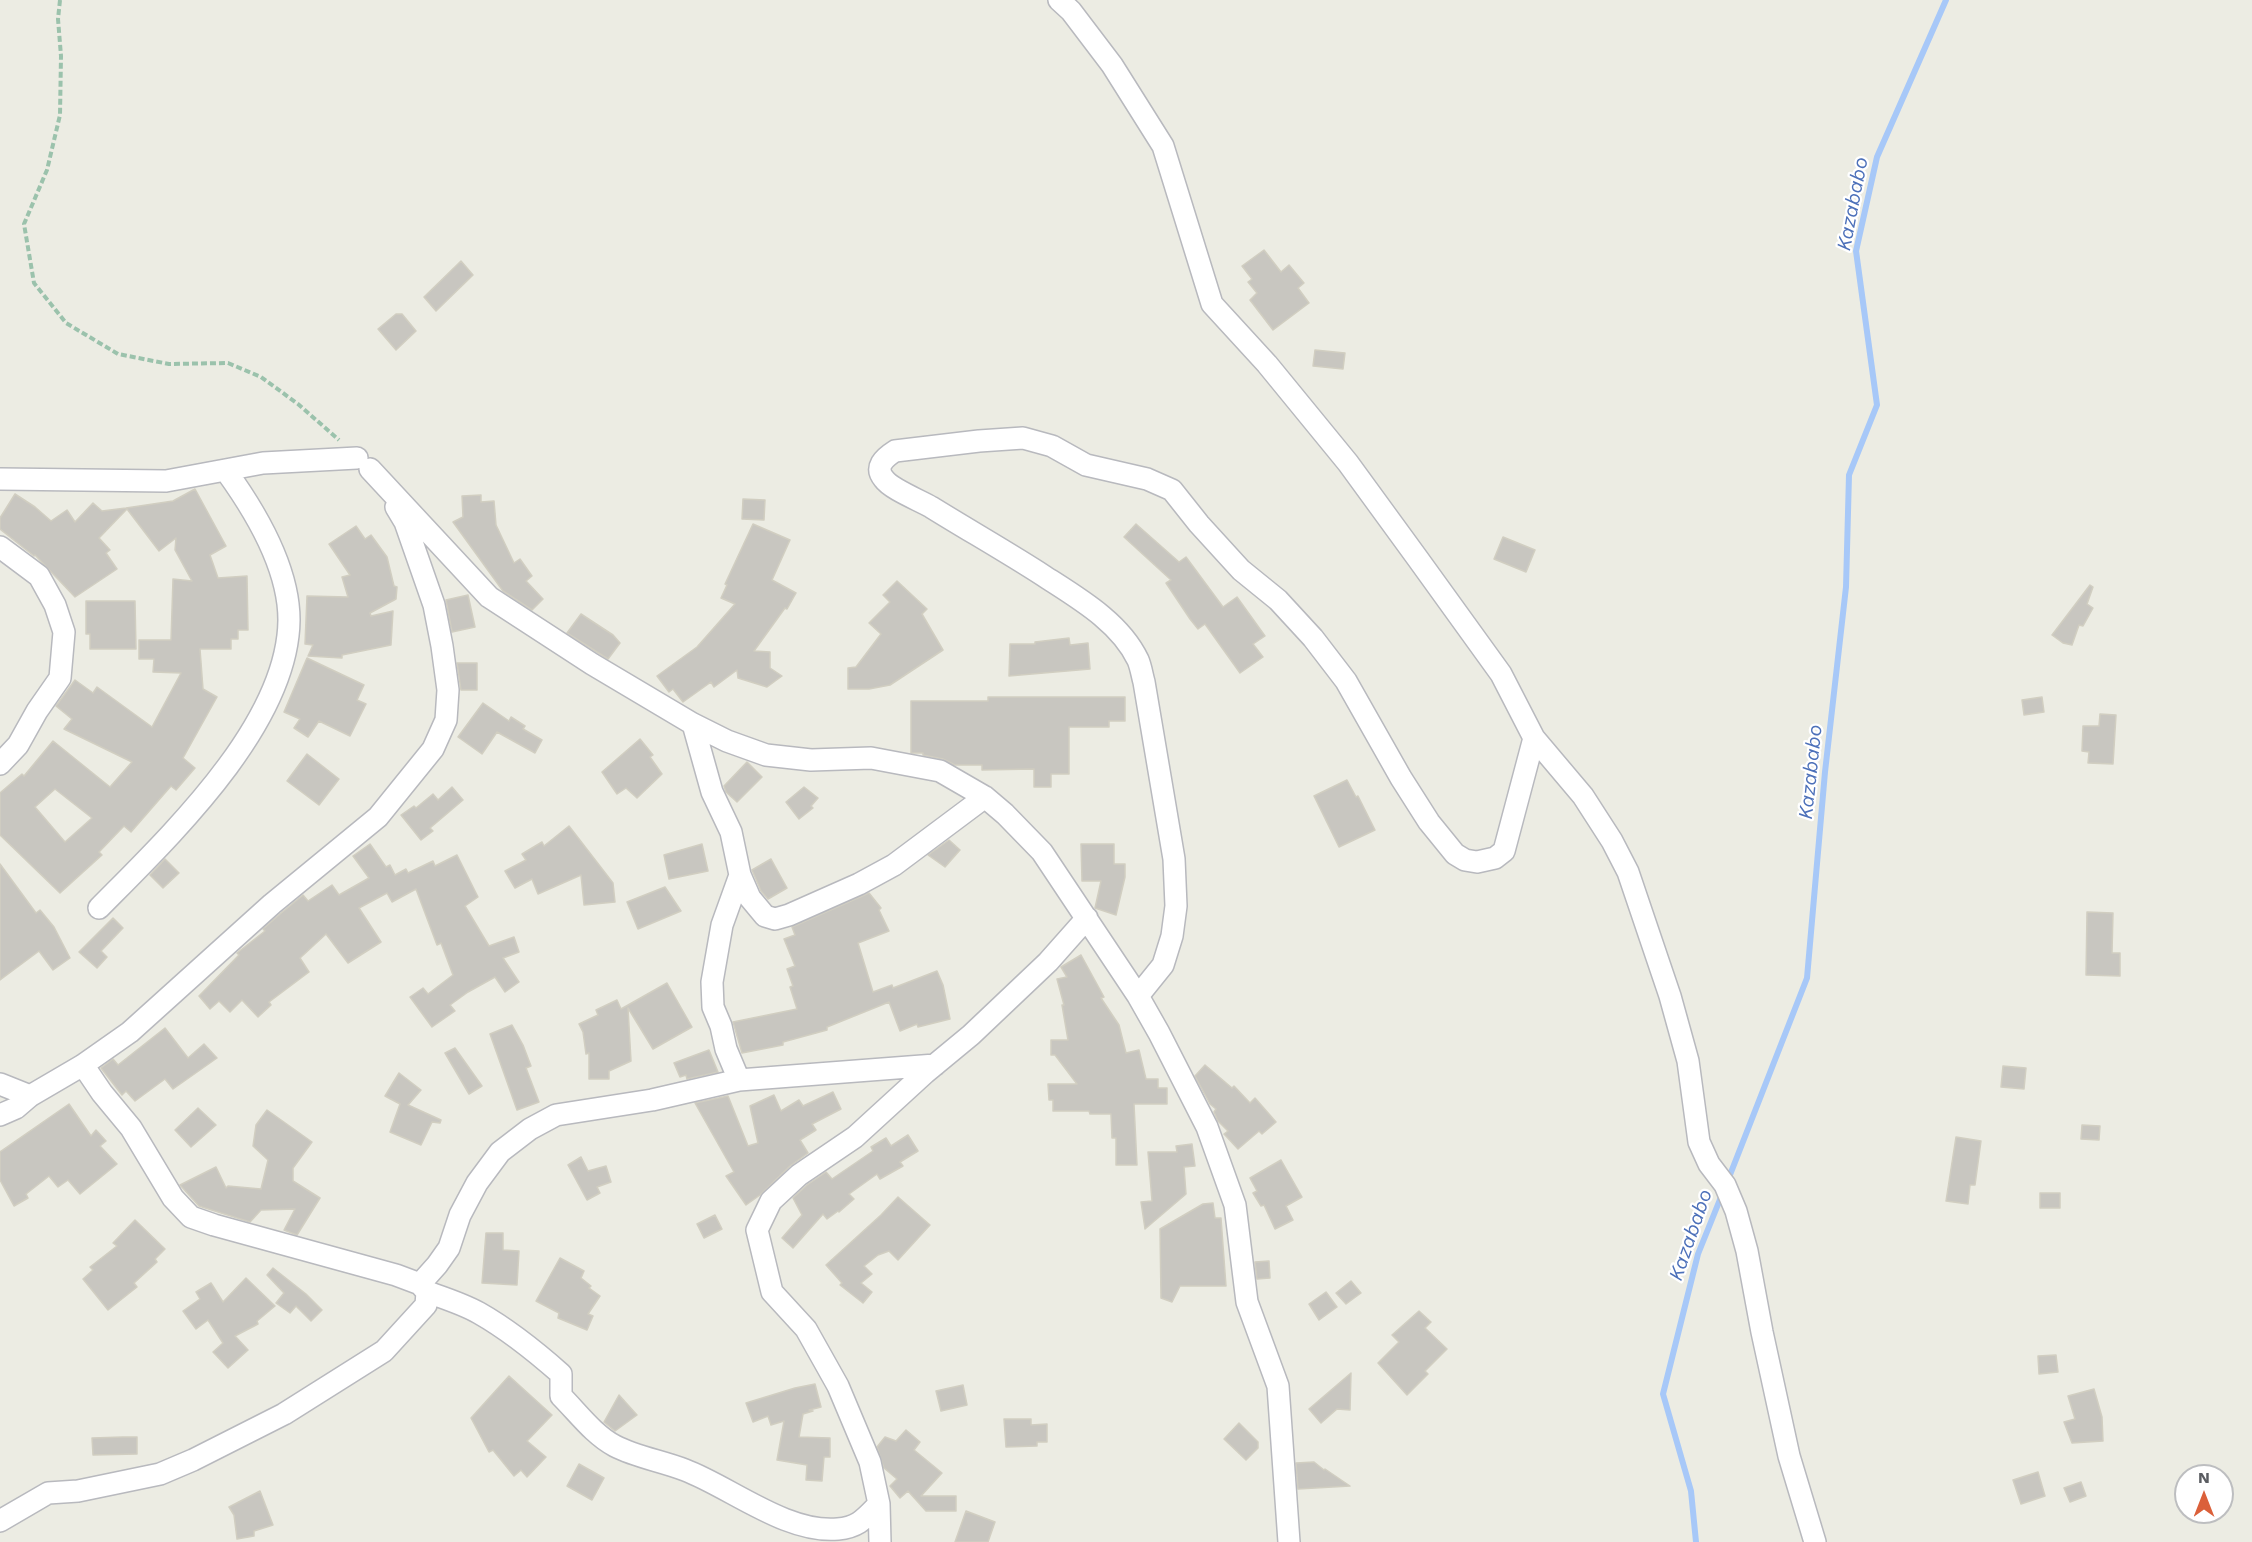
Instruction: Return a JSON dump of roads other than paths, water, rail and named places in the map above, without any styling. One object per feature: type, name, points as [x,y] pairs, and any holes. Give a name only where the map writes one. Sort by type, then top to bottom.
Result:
[{"type":"street","points":[[1059,0],[1071,11],[1112,65],[1163,146],[1212,304],[1267,364],[1348,463],[1502,674],[1534,738],[1583,796],[1612,841],[1628,872],[1688,1061],[1699,1142],[1709,1164],[1725,1185],[1736,1211],[1747,1251],[1789,1456],[1815,1542]]},
{"type":"street","points":[[1138,996],[1163,965],[1172,936],[1176,906],[1174,859],[1144,682],[1138,660],[1121,636],[1093,608],[1009,553],[891,486],[882,478],[880,470],[880,463],[885,457],[895,451],[1023,438],[1052,446],[1086,465],[1147,479],[1172,490],[1241,570],[1278,600],[1313,639],[1346,681],[1401,778],[1429,822],[1455,854],[1465,860],[1477,862],[1496,858],[1504,851],[1534,738]]},
{"type":"street","points":[[0,479],[166,481],[263,463],[357,458]]},
{"type":"street","points":[[0,1115],[16,1108],[30,1096],[83,1065],[130,1032],[272,904],[378,817],[433,749],[446,720],[448,690],[434,605],[405,522],[370,469],[489,597],[592,664],[693,724],[727,741],[766,755],[811,760],[871,758],[940,771],[985,797],[1042,852],[1138,996],[1207,1127],[1235,1204],[1247,1302],[1278,1386],[1289,1542]]},
{"type":"street","points":[[99,908],[197,804],[251,731],[277,677],[287,644],[289,618],[280,573],[259,520],[226,471]]},
{"type":"street","points":[[0,547],[39,576],[55,605],[64,632],[60,678],[37,711],[18,746],[0,764]]},
{"type":"street","points":[[693,724],[712,792],[731,832],[740,875],[750,898],[765,916],[775,919],[859,884],[894,865],[985,797]]},
{"type":"street","points":[[739,1080],[726,1049],[721,1026],[713,1007],[712,982],[722,925],[740,875]]},
{"type":"street","points":[[880,1542],[879,1504],[870,1462],[838,1386],[806,1329],[772,1292],[757,1230],[771,1201],[799,1175],[855,1137],[971,1035],[1047,962],[1087,918]]},
{"type":"street","points":[[83,1065],[130,1128],[173,1198],[191,1217],[214,1226],[396,1275],[477,1311],[510,1332],[561,1374],[561,1396],[595,1432],[614,1446],[686,1470],[735,1496],[794,1522],[813,1527],[836,1529],[858,1525],[879,1504]]},
{"type":"street","points":[[0,1521],[48,1493],[78,1491],[160,1474],[193,1460],[284,1414],[384,1352],[426,1305],[424,1288],[449,1248],[460,1215],[477,1183],[500,1152],[530,1129],[556,1115],[652,1100],[739,1080],[935,1065]]},
{"type":"street","points":[[0,1084],[30,1096]]},
{"type":"waterway","name":"Kazababo","points":[[1728,1180],[1807,978],[1825,772],[1846,587],[1849,475],[1877,405],[1856,251],[1877,157],[1946,0]]},
{"type":"waterway","name":"Kazababo","points":[[1696,1542],[1691,1491],[1663,1394],[1698,1254],[1723,1192]]}]
